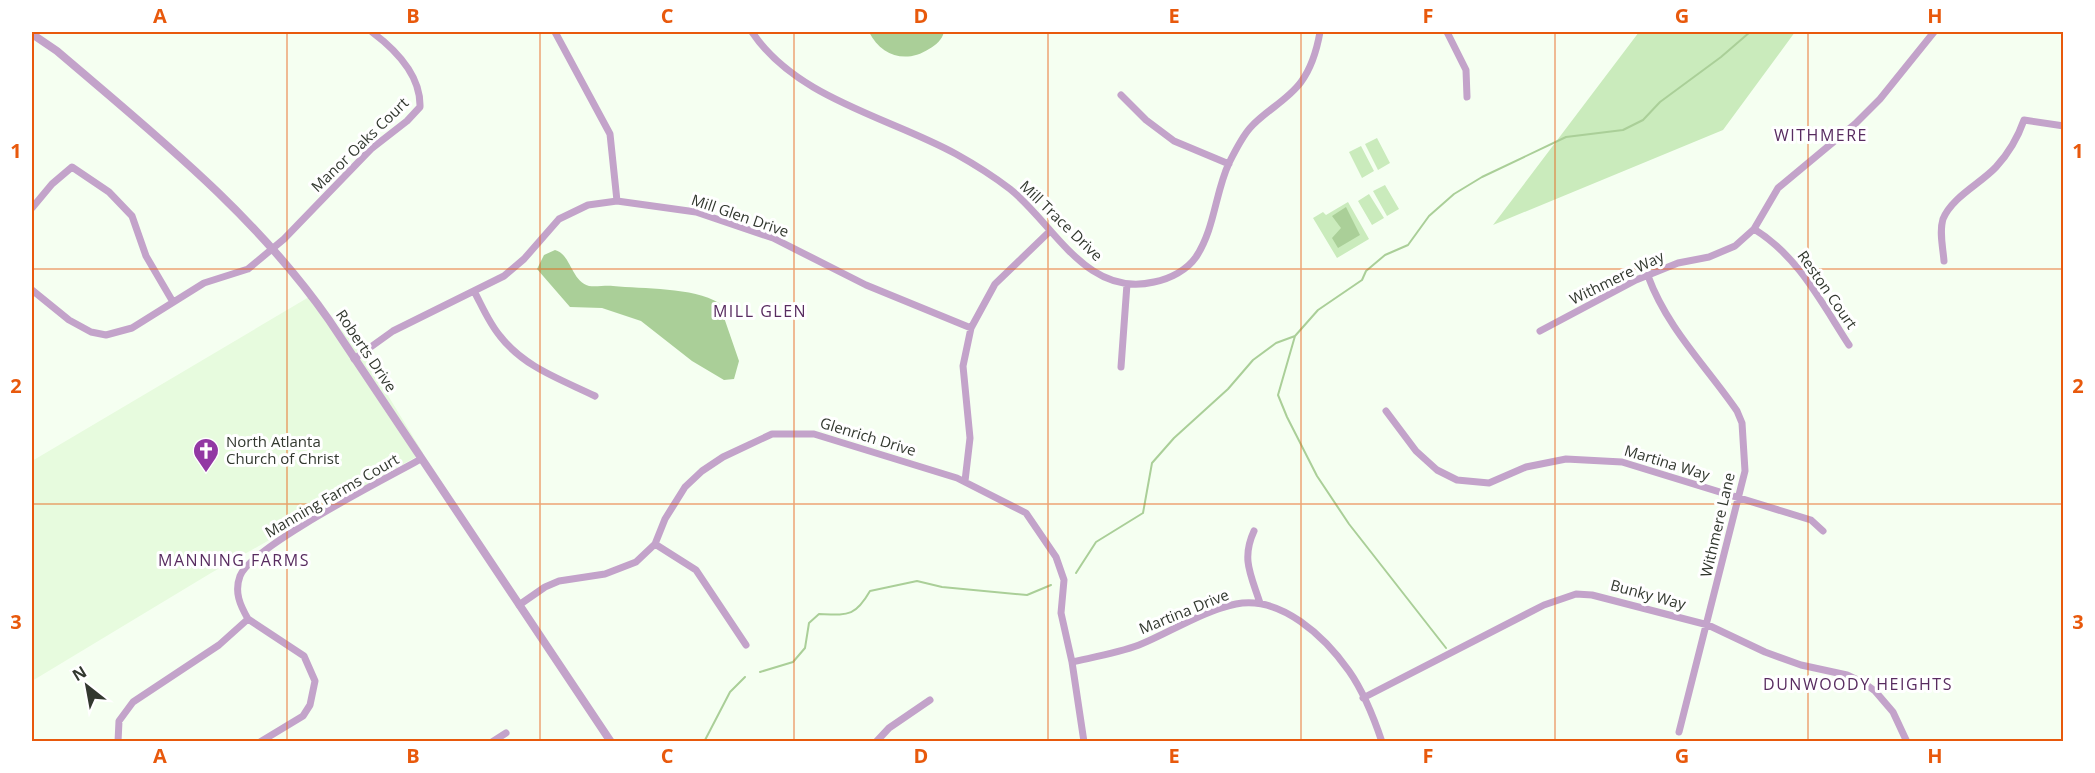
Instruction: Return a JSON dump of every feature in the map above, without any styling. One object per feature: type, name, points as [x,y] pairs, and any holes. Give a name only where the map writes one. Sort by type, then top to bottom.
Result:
[{"type":"street","name":"Manor Oaks Court","points":[[32,290],[78,326],[106,335],[132,327],[218,277],[248,269],[276,246],[371,149],[407,121],[420,107],[420,91],[406,64],[390,45],[372,32]]},
{"type":"street","points":[[555,32],[588,88],[610,135],[617,201]]},
{"type":"street","name":"Mill Trace Drive","points":[[752,32],[763,48],[788,69],[830,95],[954,153],[1003,184],[1049,232],[1078,259],[1102,277],[1140,285],[1157,282],[1185,268],[1195,258],[1208,234],[1229,164],[1250,128],[1301,83],[1315,56],[1320,32]]},
{"type":"street","points":[[1447,32],[1466,70],[1467,97]]},
{"type":"street","name":"Withmere Way","points":[[1540,331],[1602,297],[1648,276],[1678,263],[1723,252],[1735,246],[1754,229],[1778,188],[1855,124],[1886,91],[1934,32]]},
{"type":"street","name":"Roberts Drive","points":[[32,34],[57,51],[194,169],[276,246],[354,358],[611,741]]},
{"type":"street","points":[[1121,94],[1146,120],[1174,141],[1229,164]]},
{"type":"street","points":[[1944,261],[1941,237],[1943,219],[1955,203],[1996,167],[2018,135],[2024,120],[2064,126]]},
{"type":"street","points":[[32,208],[52,184],[72,167],[109,192],[132,216],[146,256],[173,302]]},
{"type":"street","name":"Mill Glen Drive","points":[[354,358],[393,331],[504,276],[524,259],[559,219],[588,205],[617,201],[696,212],[773,238],[866,285],[971,328]]},
{"type":"street","name":"Reston Court","points":[[1754,229],[1772,240],[1802,273],[1848,345]]},
{"type":"street","points":[[964,481],[970,438],[963,366],[971,328],[995,284],[1049,232]]},
{"type":"street","name":"Withmere Lane","points":[[1648,276],[1658,302],[1669,321],[1737,411],[1742,423],[1745,471],[1740,498],[1679,732]]},
{"type":"street","points":[[1121,368],[1127,284]]},
{"type":"street","points":[[474,291],[498,335],[520,357],[531,366],[595,396]]},
{"type":"street","name":"Martina Way","points":[[1386,411],[1416,451],[1437,470],[1457,480],[1489,483],[1526,467],[1545,462],[1589,459],[1622,462],[1811,520],[1823,531]]},
{"type":"street","name":"Glenrich Drive","points":[[519,605],[545,586],[559,581],[622,570],[645,555],[655,544],[665,519],[685,486],[723,457],[772,434],[814,434],[964,481],[1026,513],[1051,548],[1064,580],[1061,613],[1072,662],[1084,741]]},
{"type":"street","name":"Manning Farms Court","points":[[248,619],[238,597],[240,575],[247,564],[295,531],[421,459]]},
{"type":"street","points":[[1254,531],[1246,548],[1249,573],[1260,603]]},
{"type":"street","points":[[655,544],[696,570],[746,645]]},
{"type":"street","name":"Bunky Way","points":[[1364,698],[1544,605],[1576,594],[1613,599],[1708,625],[1765,652],[1802,665],[1847,675],[1875,691],[1893,712],[1907,741]]},
{"type":"street","name":"Martina Drive","points":[[1072,662],[1137,646],[1228,606],[1260,603],[1292,616],[1321,640],[1350,672],[1382,741]]},
{"type":"street","points":[[118,741],[119,721],[133,702],[210,651],[248,619],[304,656],[315,681],[310,705],[303,716],[260,741]]},
{"type":"street","points":[[876,741],[889,728],[930,700]]},
{"type":"street","points":[[492,741],[506,733]]},
{"type":"shaded area","points":[[869,32],[944,32],[938,42],[929,49],[920,54],[903,57],[880,47]]},
{"type":"shaded area","points":[[1639,32],[1795,32],[1723,130],[1493,225]]},
{"type":"shaded area","points":[[1377,138],[1390,163],[1378,170],[1365,144]]},
{"type":"shaded area","points":[[1361,146],[1374,171],[1362,178],[1349,152]]},
{"type":"shaded area","points":[[1385,185],[1399,209],[1387,216],[1373,191]]},
{"type":"shaded area","points":[[1369,194],[1384,218],[1372,225],[1358,201]]},
{"type":"shaded area","points":[[1348,202],[1369,239],[1337,258],[1313,218],[1323,212],[1326,215]]},
{"type":"shaded area","points":[[1346,207],[1360,235],[1338,248],[1332,238],[1341,228],[1332,216]]},
{"type":"shaded area","points":[[555,250],[565,257],[578,279],[589,286],[682,291],[719,303],[739,361],[734,379],[724,380],[692,361],[641,321],[602,308],[570,307],[537,269],[544,255]]},
{"type":"shaded area","points":[[309,297],[359,348],[423,453],[211,573],[32,681],[32,461]]},
{"type":"waterway","points":[[1446,648],[1349,524],[1317,476],[1287,417],[1278,395],[1295,336],[1318,310],[1362,280],[1366,271],[1385,255],[1408,245],[1429,216],[1454,194],[1482,177],[1566,137],[1623,130],[1643,120],[1660,102],[1721,57],[1750,32]]},
{"type":"waterway","points":[[1076,573],[1096,542],[1143,513],[1152,463],[1174,438],[1228,389],[1253,360],[1276,343],[1295,336]]},
{"type":"waterway","points":[[760,672],[793,662],[805,648],[809,623],[819,614],[850,613],[860,606],[870,591],[917,581],[942,587],[1027,595],[1051,585]]},
{"type":"waterway","points":[[704,742],[730,692],[745,677]]},
{"type":"place","name":"North Atlanta Church of Christ","points":[[206,474]]},
{"type":"district","name":"WITHMERE","points":[[1821,135]]},
{"type":"district","name":"MILL GLEN","points":[[760,311]]},
{"type":"district","name":"MANNING FARMS","points":[[234,560]]},
{"type":"district","name":"DUNWOODY HEIGHTS","points":[[1858,684]]}]
